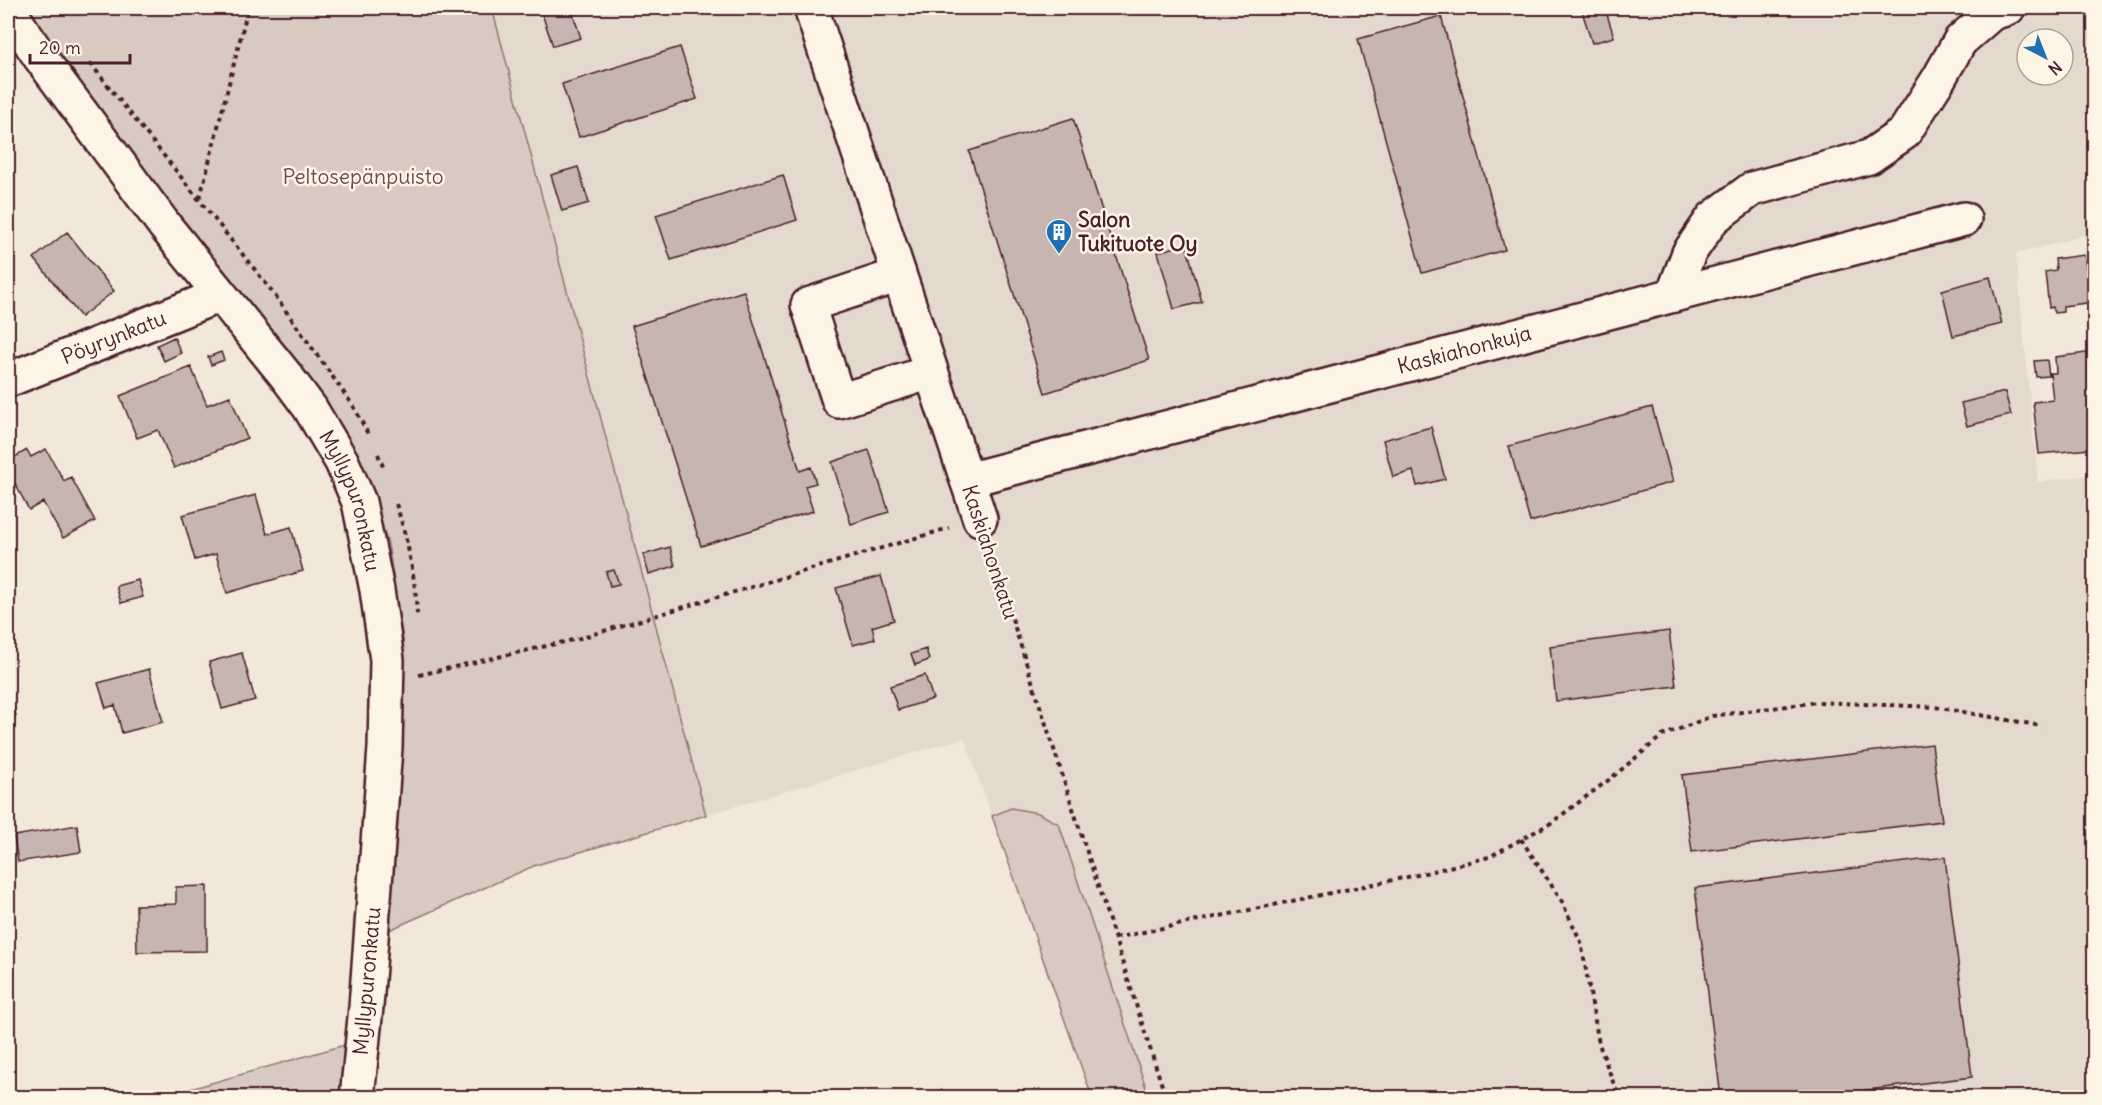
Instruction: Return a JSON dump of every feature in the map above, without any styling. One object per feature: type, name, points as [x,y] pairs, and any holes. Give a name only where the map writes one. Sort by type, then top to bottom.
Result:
[{"type":"street","name":"Kaskiahonkatu","points":[[811,8],[980,519]]},
{"type":"street","points":[[1673,295],[1689,253],[1713,218],[1752,189],[1869,157],[1904,133],[1960,41],[1992,13],[2008,8]]},
{"type":"street","name":"Myllypuronkatu","points":[[8,9],[40,57],[158,216],[293,385],[327,434],[359,502],[377,590],[387,660],[387,726],[357,1098]]},
{"type":"street","name":"Kaskiahonkuja","points":[[967,480],[1964,219]]},
{"type":"street","points":[[899,275],[807,305],[839,401],[931,372]]},
{"type":"street","name":"Pöyrynkatu","points":[[8,381],[220,295]]},
{"type":"path","points":[[84,56],[200,199],[248,8]]},
{"type":"path","points":[[419,675],[577,639],[980,519]]},
{"type":"path","name":"Kaskiahonkatu","points":[[980,519],[1166,1098]]},
{"type":"path","points":[[1115,938],[1489,857],[1551,823],[1662,736],[1712,716],[1817,702],[1935,707],[2042,726]]},
{"type":"path","points":[[1521,840],[1561,900],[1581,942],[1599,1044],[1618,1098]]},
{"type":"shaded area","points":[[492,8],[2094,8],[2094,233],[2016,254],[2038,482],[2094,474],[2094,1097],[1092,1097],[964,738],[706,815]]},
{"type":"green space","name":"Peltosepänpuisto","points":[[26,8],[492,8],[706,815],[536,865],[387,931],[397,799],[403,641],[388,544],[368,481],[346,435],[287,351],[189,229],[55,53]]},
{"type":"green space","points":[[1011,808],[1038,813],[1059,824],[1149,1097],[1092,1097],[992,816]]},
{"type":"green space","points":[[348,1044],[346,1097],[162,1098],[162,1097]]},
{"type":"building","points":[[540,8],[571,8],[581,38],[553,46]]},
{"type":"building","points":[[1581,8],[1605,8],[1614,37],[1592,43]]},
{"type":"building","points":[[1441,16],[1505,250],[1422,273],[1358,39]]},
{"type":"building","points":[[680,47],[697,99],[579,137],[562,84]]},
{"type":"building","name":"Salon Tukituote Oy","points":[[1073,118],[1149,360],[1045,393],[969,151]]},
{"type":"building","points":[[578,167],[589,203],[562,211],[551,175]]},
{"type":"building","points":[[783,175],[797,220],[671,260],[656,215]]},
{"type":"building","points":[[67,232],[114,291],[81,317],[34,258]]},
{"type":"building","points":[[1186,244],[1202,302],[1174,309],[1158,252]]},
{"type":"building","points":[[2084,255],[2086,267],[2094,266],[2094,302],[2063,306],[2063,312],[2054,313],[2053,307],[2049,308],[2045,272],[2056,270],[2055,259]]},
{"type":"building","points":[[1990,277],[2002,324],[1953,336],[1942,290]]},
{"type":"building","points":[[744,291],[800,471],[811,467],[816,483],[805,486],[813,511],[701,546],[632,326]]},
{"type":"building","points":[[174,337],[181,353],[164,361],[157,345]]},
{"type":"building","points":[[221,352],[224,360],[211,365],[208,357]]},
{"type":"building","points":[[2094,352],[2094,437],[2089,438],[2090,449],[2039,454],[2033,402],[2053,400],[2050,373],[2056,373],[2055,357]]},
{"type":"building","points":[[2047,360],[2049,376],[2036,377],[2034,361]]},
{"type":"building","points":[[191,367],[207,405],[230,396],[247,438],[174,468],[158,430],[137,438],[120,396]]},
{"type":"building","points":[[2005,392],[2011,415],[1967,426],[1961,403]]},
{"type":"building","points":[[1652,407],[1673,482],[1530,522],[1509,446]]},
{"type":"building","points":[[1431,427],[1445,479],[1417,486],[1413,471],[1393,477],[1383,440]]},
{"type":"building","points":[[46,449],[64,481],[71,477],[95,521],[63,538],[43,502],[29,510],[8,470],[11,468],[8,461],[27,450],[31,457]]},
{"type":"building","points":[[869,450],[889,512],[851,524],[832,462]]},
{"type":"building","points":[[256,495],[267,534],[291,527],[303,571],[227,593],[216,554],[195,560],[182,515]]},
{"type":"building","points":[[670,547],[675,566],[649,574],[643,555]]},
{"type":"building","points":[[614,570],[619,584],[610,586],[606,572]]},
{"type":"building","points":[[881,576],[894,620],[872,627],[875,639],[853,645],[836,588]]},
{"type":"building","points":[[138,580],[143,597],[121,603],[116,586]]},
{"type":"building","points":[[1669,631],[1676,686],[1556,701],[1550,646]]},
{"type":"building","points":[[926,649],[929,660],[915,665],[911,654]]},
{"type":"building","points":[[242,653],[255,700],[222,709],[209,662]]},
{"type":"building","points":[[149,669],[163,722],[122,733],[115,705],[106,708],[98,683]]},
{"type":"building","points":[[925,675],[933,699],[898,710],[890,686]]},
{"type":"building","points":[[8,691],[16,716],[8,718]]},
{"type":"building","points":[[1932,744],[1942,821],[1692,852],[1682,775]]},
{"type":"building","points":[[77,825],[81,852],[18,862],[14,836]]},
{"type":"building","points":[[1945,857],[1972,1077],[1803,1098],[1721,1098],[1695,888]]},
{"type":"building","points":[[207,886],[207,951],[137,952],[136,905],[176,904],[176,887]]},
{"type":"place","name":"Salon Tukituote Oy","points":[[1059,255]]}]
